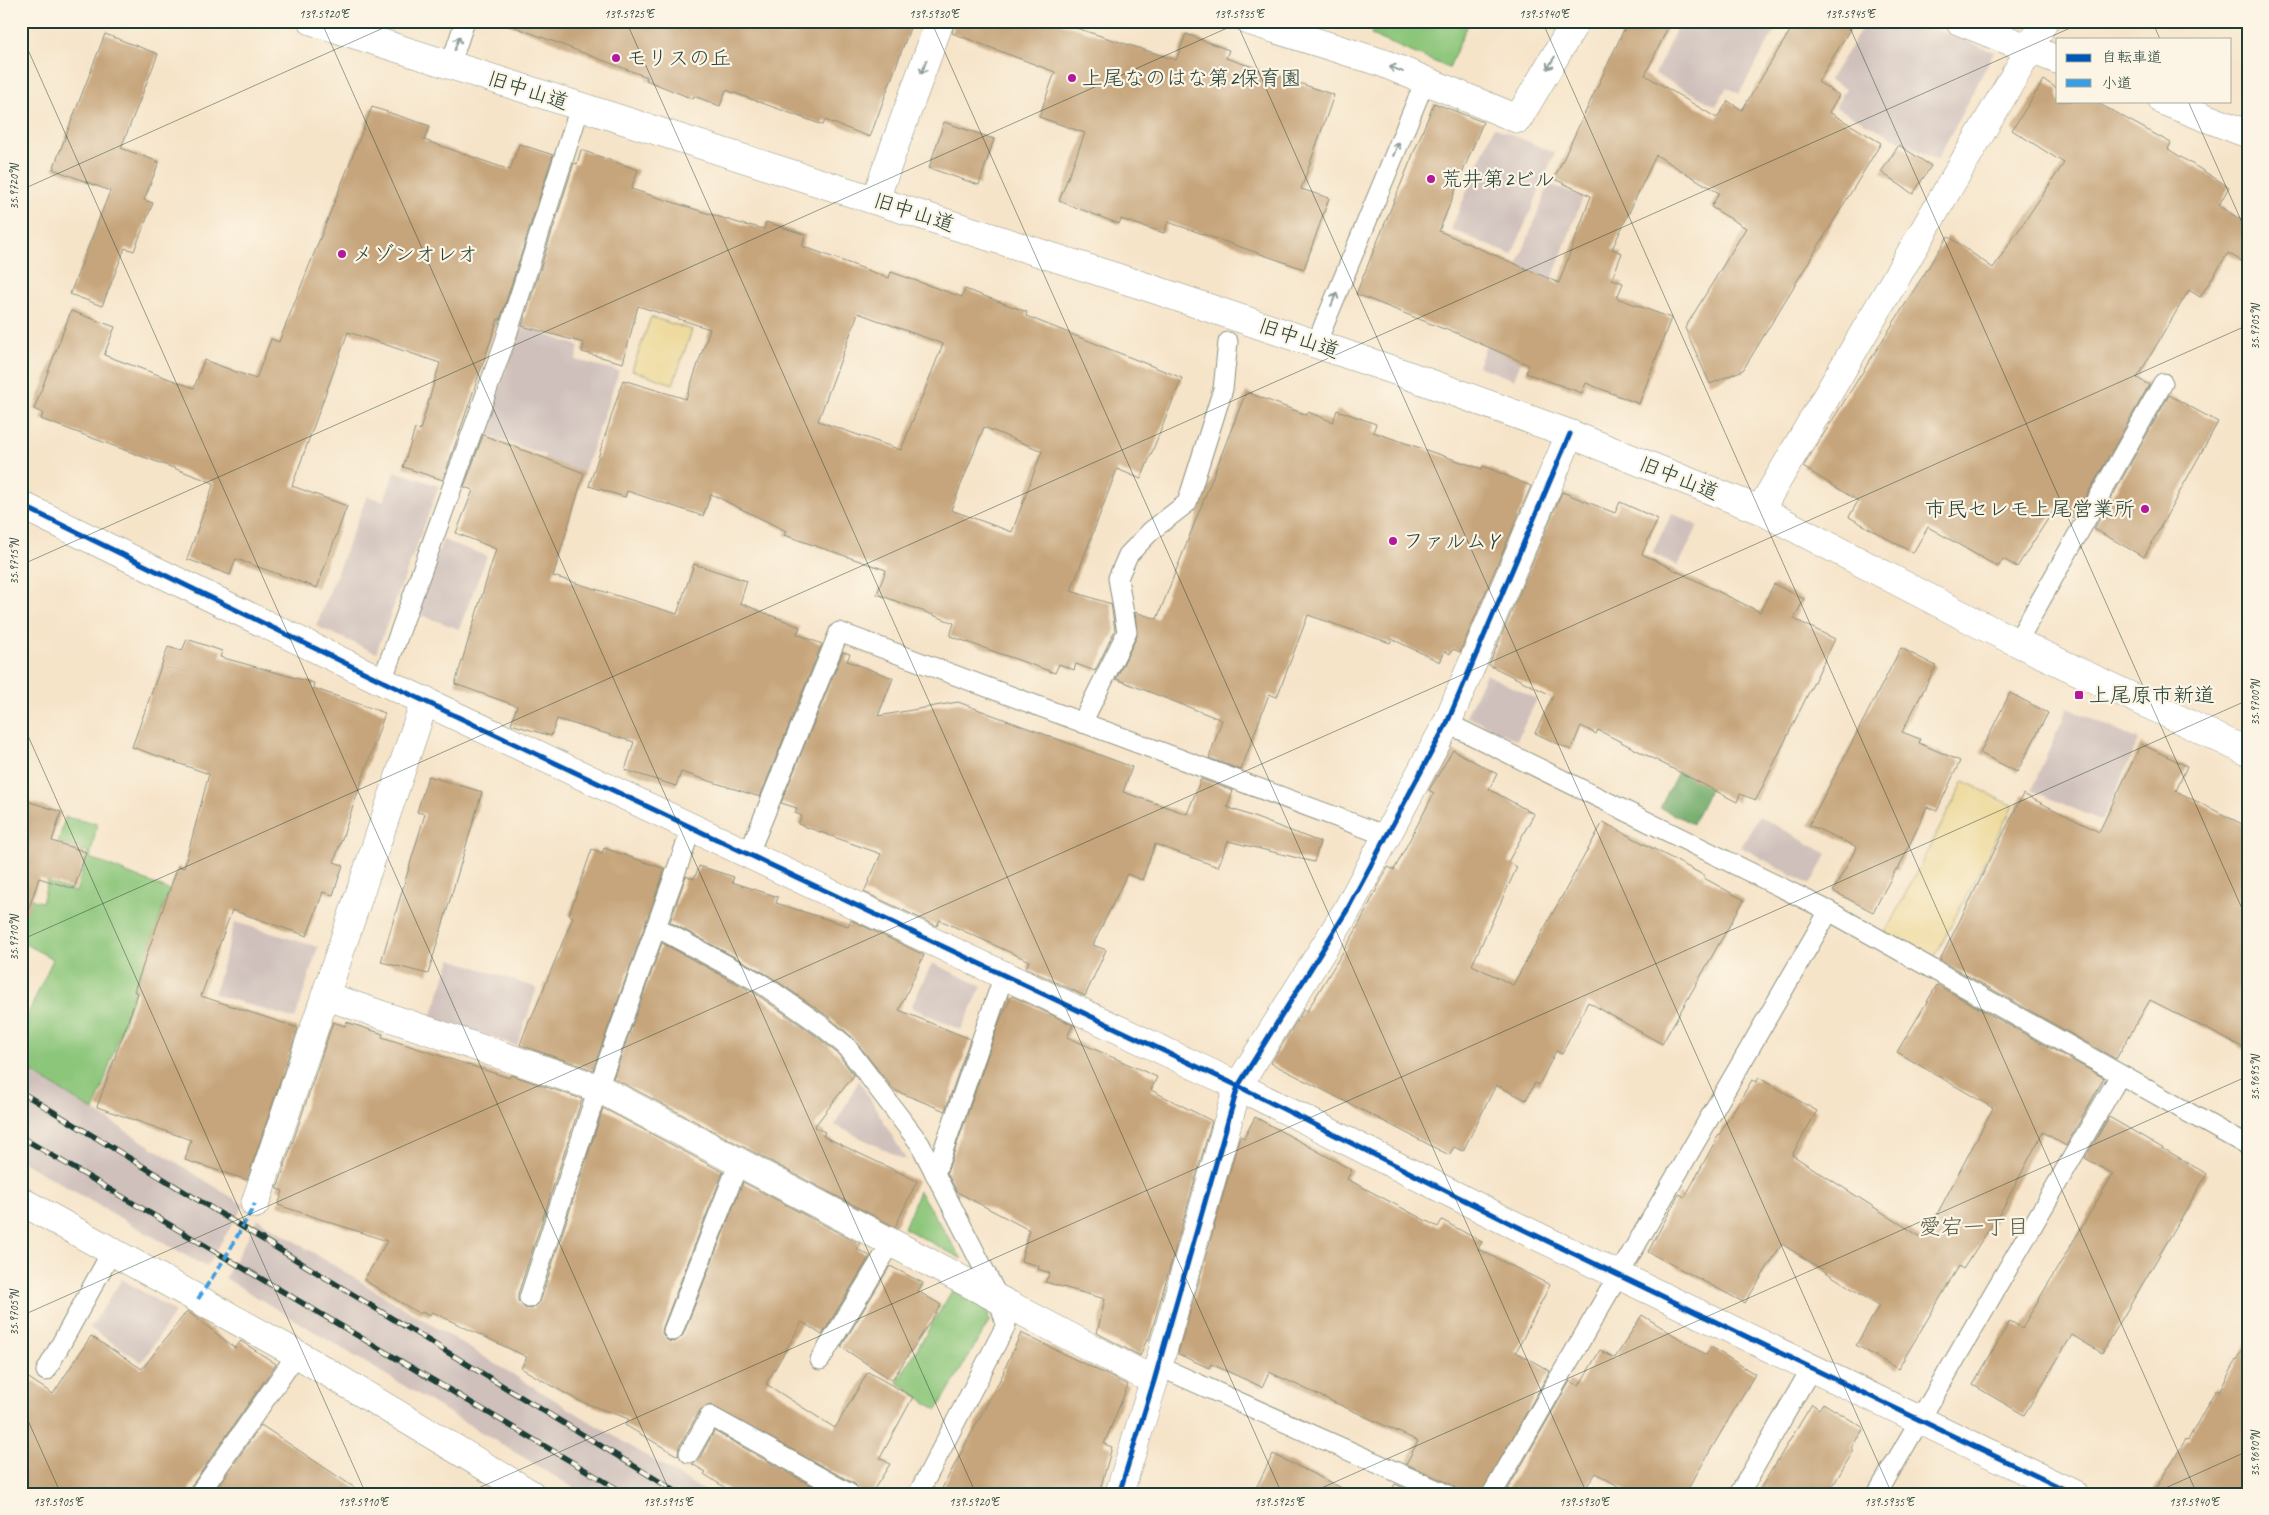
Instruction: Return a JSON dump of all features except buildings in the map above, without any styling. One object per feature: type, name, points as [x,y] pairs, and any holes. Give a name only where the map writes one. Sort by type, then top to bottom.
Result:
[{"type":"street","name":"旧中山道","points":[[312,21],[1147,287],[1316,344],[1570,434],[1760,510],[2017,642],[2248,752]]},
{"type":"street","points":[[875,200],[940,21]]},
{"type":"street","points":[[1249,21],[1383,63],[1518,119],[1576,21]]},
{"type":"street","points":[[1959,21],[2056,59]]},
{"type":"street","points":[[1760,510],[2030,49],[2044,21]]},
{"type":"street","points":[[2167,102],[2248,134]]},
{"type":"street","points":[[1118,1494],[1156,1373],[1238,1086],[1346,912],[1447,723],[1570,434]]},
{"type":"street","points":[[21,506],[382,681],[692,826],[1238,1086],[1512,1224],[2074,1494]]},
{"type":"street","points":[[255,1204],[425,700]]},
{"type":"street","points":[[326,996],[598,1088],[998,1297],[1156,1373]]},
{"type":"street","points":[[21,1201],[297,1354],[531,1494]]},
{"type":"lane","points":[[450,66],[465,21]]},
{"type":"lane","points":[[1316,344],[1424,81]]},
{"type":"lane","points":[[382,681],[504,341],[580,107]]},
{"type":"lane","points":[[1082,723],[1126,632],[1118,578],[1128,555],[1151,530],[1187,503],[1223,389],[1228,342]]},
{"type":"lane","points":[[2017,642],[2163,383]]},
{"type":"lane","points":[[748,853],[839,632],[1387,836]]},
{"type":"lane","points":[[1447,723],[1829,911],[2248,1146]]},
{"type":"lane","points":[[530,1298],[598,1088],[692,826]]},
{"type":"lane","points":[[1492,1494],[1829,911]]},
{"type":"lane","points":[[656,927],[762,984],[822,1026],[846,1046],[920,1144],[998,1297],[1006,1325],[918,1494]]},
{"type":"lane","points":[[934,1174],[1004,975]]},
{"type":"lane","points":[[1877,1494],[2120,1075]]},
{"type":"lane","points":[[673,1331],[739,1162]]},
{"type":"lane","points":[[820,1360],[892,1242]]},
{"type":"lane","points":[[46,1371],[112,1251]]},
{"type":"lane","points":[[199,1494],[297,1354]]},
{"type":"lane","points":[[1739,1494],[1812,1367]]},
{"type":"lane","points":[[1156,1373],[1446,1494]]},
{"type":"lane","points":[[689,1453],[710,1416],[850,1494]]},
{"type":"shaded area","points":[[1680,21],[1780,21],[1739,94],[1727,87],[1716,106],[1655,74]]},
{"type":"shaded area","points":[[1867,21],[1915,21],[1994,52],[1937,160],[1835,107],[1846,89],[1829,80]]},
{"type":"shaded area","points":[[1494,127],[1555,153],[1512,255],[1451,229]]},
{"type":"shaded area","points":[[1549,184],[1583,197],[1514,380],[1478,366]]},
{"type":"shaded area","points":[[521,326],[579,346],[576,360],[619,371],[567,521],[527,508],[545,455],[484,434]]},
{"type":"shaded area","points":[[395,471],[439,486],[376,653],[316,626],[367,496],[384,501]]},
{"type":"shaded area","points":[[1672,513],[1698,526],[1678,566],[1652,553]]},
{"type":"shaded area","points":[[443,540],[487,556],[459,629],[415,613]]},
{"type":"shaded area","points":[[1486,674],[1537,699],[1517,740],[1466,716]]},
{"type":"shaded area","points":[[2068,708],[2139,740],[2102,821],[2031,790]]},
{"type":"shaded area","points":[[1759,816],[1827,854],[1810,885],[1741,847]]},
{"type":"shaded area","points":[[235,922],[318,947],[295,1019],[214,994]]},
{"type":"shaded area","points":[[451,959],[537,988],[517,1046],[431,1017]]},
{"type":"shaded area","points":[[932,963],[982,986],[961,1030],[911,1007]]},
{"type":"shaded area","points":[[21,1065],[244,1205],[206,1267],[21,1161]]},
{"type":"shaded area","points":[[859,1080],[907,1161],[835,1125]]},
{"type":"shaded area","points":[[258,1219],[709,1494],[584,1494],[225,1278]]},
{"type":"shaded area","points":[[122,1279],[175,1312],[142,1362],[90,1328]]},
{"type":"green space","points":[[1376,21],[1469,21],[1449,68],[1371,35]]},
{"type":"green space","points":[[1720,686],[1753,702],[1693,824],[1660,808]]},
{"type":"green space","points":[[65,817],[97,824],[90,858],[169,890],[94,1111],[21,1065],[21,1029],[53,959],[21,942],[21,916],[30,899],[42,902]],"holes":[[[61,843],[88,851],[76,892],[49,883]]]},
{"type":"green space","points":[[919,1191],[962,1259],[904,1228]]},
{"type":"green space","points":[[955,1286],[988,1304],[989,1322],[937,1410],[897,1382]]},
{"type":"sand","points":[[651,317],[692,330],[673,384],[632,370]]},
{"type":"sand","points":[[1964,781],[2013,806],[1934,958],[1885,933]]},
{"type":"railway","points":[[21,1092],[680,1494]]},
{"type":"railway","points":[[21,1137],[626,1494]]},
{"type":"marked path","points":[[198,1299],[225,1258],[255,1204]]},
{"type":"cycle path","points":[[1119,1494],[1154,1381],[1238,1086],[1346,912],[1447,723],[1570,434]]},
{"type":"cycle path","points":[[21,505],[382,681],[1238,1086],[1512,1224],[2074,1494]]},
{"type":"place","name":"モリスの丘","points":[[616,58]]},
{"type":"place","name":"上尾なのはな第2保育園","points":[[1072,78]]},
{"type":"place","name":"荒井第2ビル","points":[[1431,179]]},
{"type":"place","name":"メゾンオレオ","points":[[342,254]]},
{"type":"place","name":"市民セレモ上尾営業所","points":[[2145,509]]},
{"type":"place","name":"ファルムY","points":[[1393,541]]},
{"type":"place","name":"上尾原市新道","points":[[2079,695]]},
{"type":"district","name":"愛宕一丁目","points":[[1974,1226]]}]
